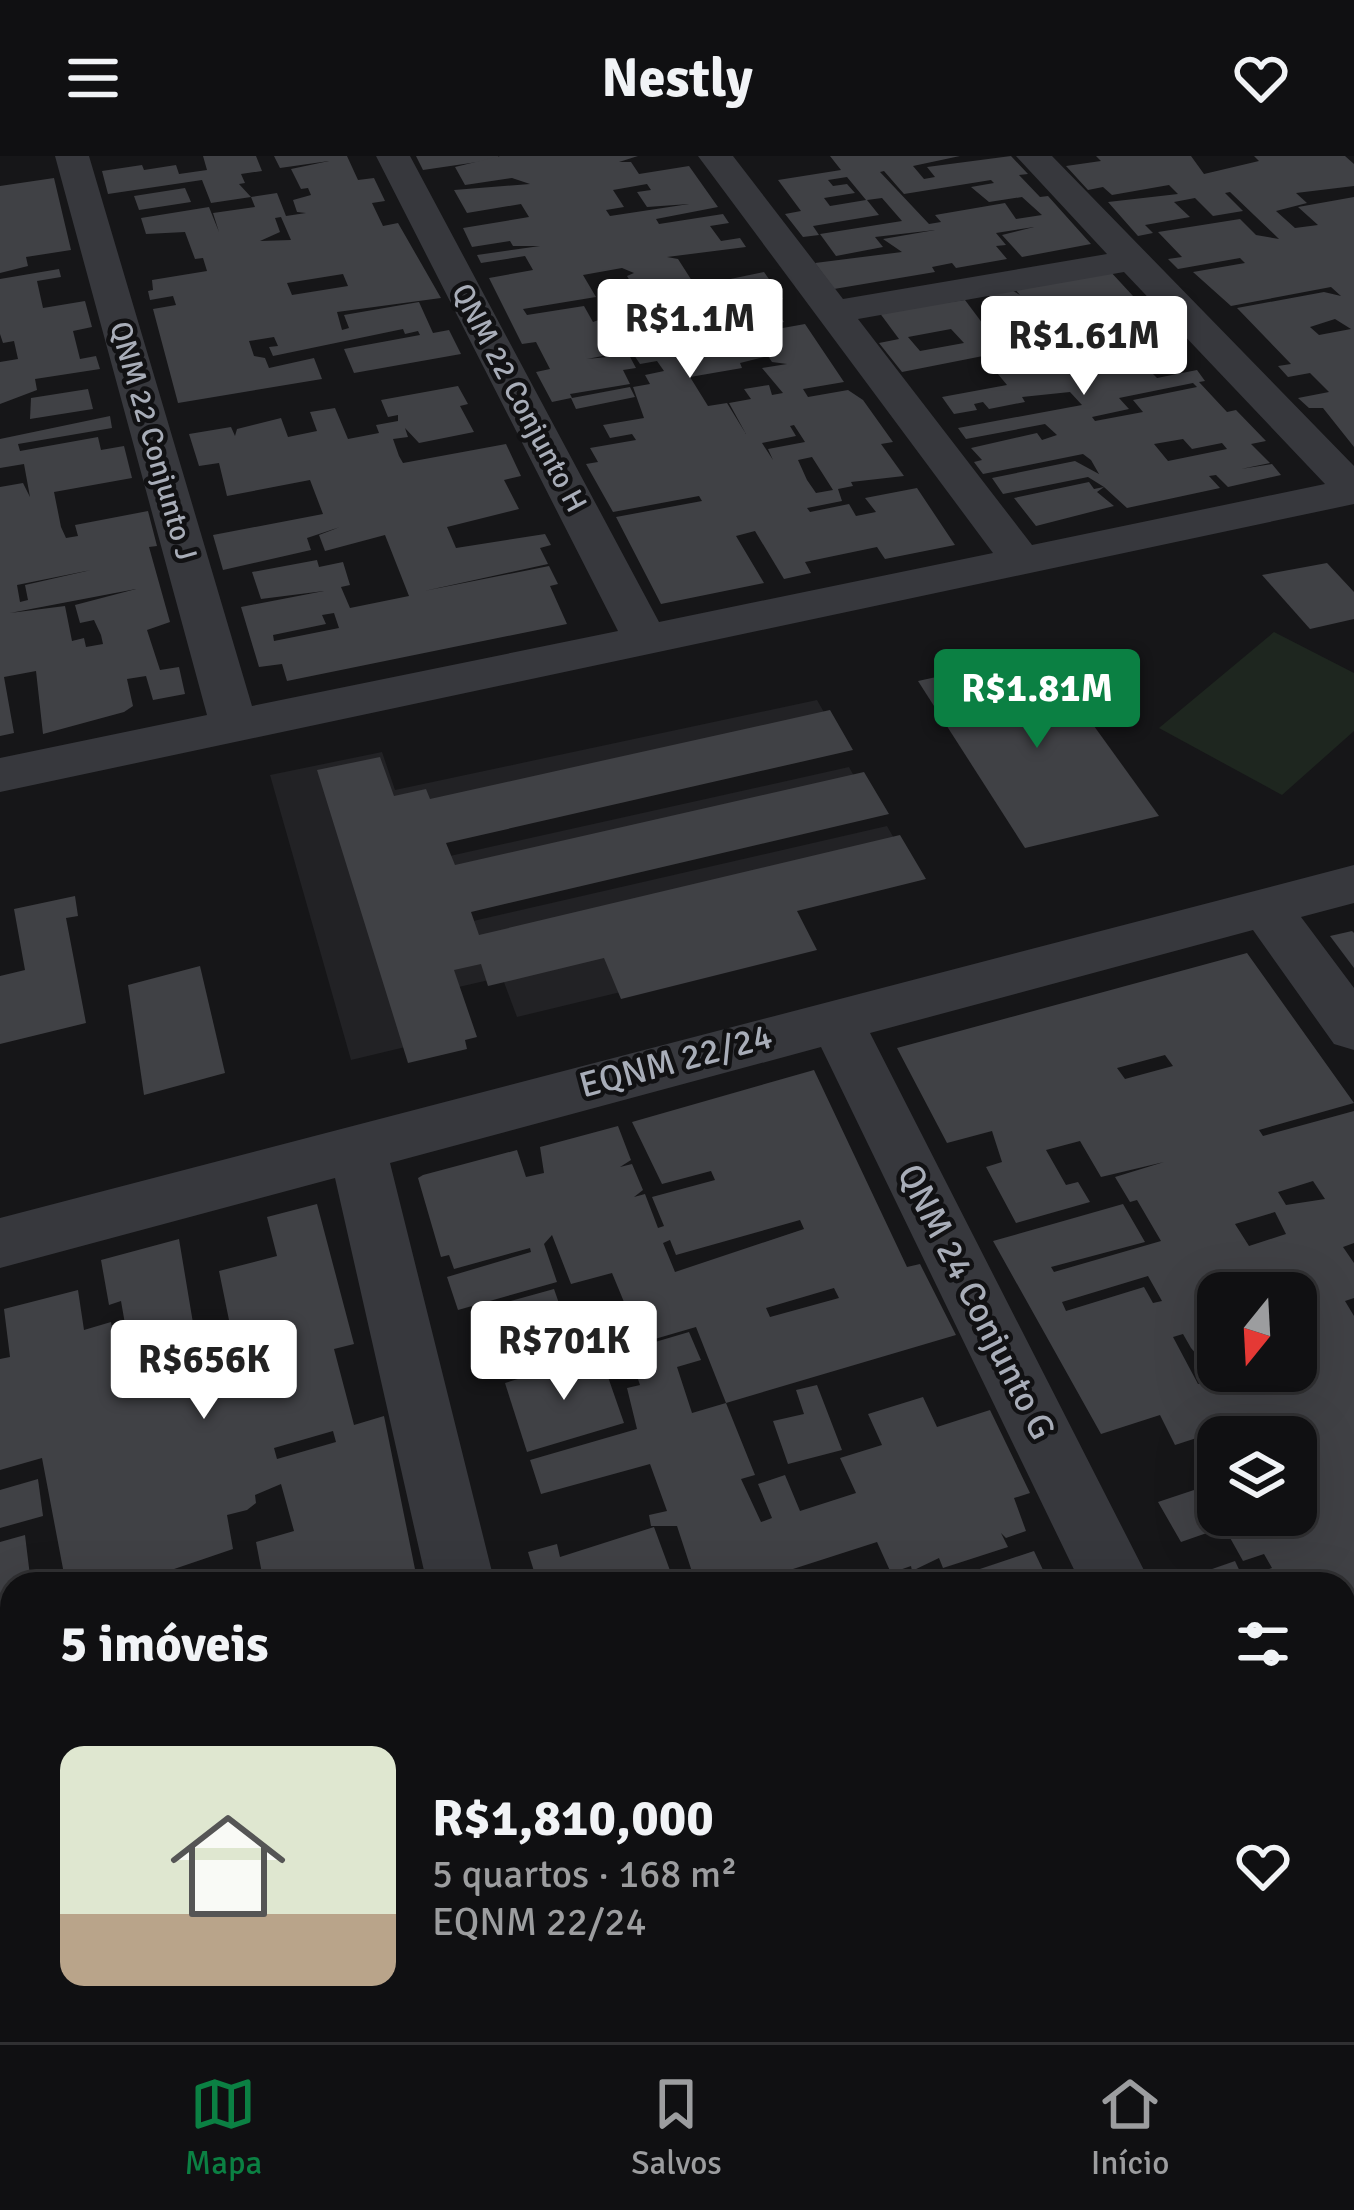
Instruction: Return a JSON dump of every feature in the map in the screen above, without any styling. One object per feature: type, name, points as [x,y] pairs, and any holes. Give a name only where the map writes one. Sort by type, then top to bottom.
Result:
[{"type":"street","name":"QNM 22 Conjunto J","points":[[72,156],[234,726]]},
{"type":"street","name":"QNM 22 Conjunto H","points":[[393,156],[644,639]]},
{"type":"street","points":[[715,156],[1021,560]]},
{"type":"street","points":[[1033,156],[1354,490]]},
{"type":"street","points":[[833,312],[1133,260]]},
{"type":"street","points":[[0,775],[1354,490]]},
{"type":"street","name":"EQNM 22/24","points":[[0,1243],[1354,884]]},
{"type":"street","points":[[1264,906],[1354,1029]]},
{"type":"street","name":"QNM 24 Conjunto G","points":[[835,1019],[1112,1572]]},
{"type":"street","points":[[357,1146],[458,1572]]},
{"type":"shaded area","points":[[1274,632],[1354,673],[1354,731],[1282,795],[1159,728]]},
{"type":"shaded area","points":[[817,700],[841,742],[431,833],[441,858],[849,767],[871,807],[461,900],[469,922],[887,826],[917,879],[790,909],[807,947],[517,1017],[502,977],[450,989],[464,1033],[351,1060],[270,775],[382,752],[395,790]]},
{"type":"building","points":[[203,156],[256,156],[262,171],[241,174],[245,183],[239,184],[251,197],[211,203],[202,180],[108,194],[102,171],[142,165],[144,170],[176,165],[179,174],[207,170]]},
{"type":"building","points":[[274,156],[347,156],[358,180],[374,178],[385,201],[372,203],[383,226],[398,223],[441,298],[337,312],[342,330],[349,328],[344,315],[419,302],[433,333],[449,330],[461,354],[354,373],[344,349],[420,335],[418,331],[405,334],[403,329],[273,356],[269,347],[278,346],[274,337],[249,341],[254,356],[265,358],[269,368],[314,358],[322,379],[178,403],[153,309],[176,305],[173,296],[150,300],[148,291],[153,290],[152,280],[207,271],[203,258],[195,259],[185,232],[146,234],[141,218],[209,207],[219,232],[213,213],[255,207],[251,197],[277,193],[286,216],[306,213],[297,212],[293,200],[311,195],[308,188],[301,189],[291,169],[329,161],[280,168]],"holes":[[[281,217],[291,240],[260,241],[280,232],[275,218]],[[343,274],[348,286],[292,295],[287,283]]]},
{"type":"building","points":[[416,156],[498,156],[498,159],[423,170]]},
{"type":"building","points":[[500,156],[638,156],[619,162],[631,162],[639,174],[689,166],[718,207],[656,219],[659,224],[723,214],[729,223],[710,226],[721,241],[740,238],[746,247],[667,257],[678,259],[694,284],[661,290],[636,291],[627,276],[634,273],[622,268],[583,275],[596,297],[523,309],[527,315],[584,306],[593,322],[607,317],[598,301],[638,294],[645,305],[668,301],[663,293],[764,272],[783,299],[740,306],[772,304],[784,322],[713,335],[700,313],[647,322],[652,329],[638,331],[649,334],[659,350],[805,324],[844,382],[803,389],[808,397],[848,390],[863,400],[893,442],[881,444],[904,476],[851,482],[853,486],[838,489],[842,501],[807,508],[810,512],[849,504],[856,516],[876,512],[865,498],[917,488],[955,545],[885,559],[877,547],[805,562],[811,573],[784,579],[755,531],[736,536],[764,583],[661,604],[616,517],[702,501],[699,496],[613,512],[586,464],[598,462],[590,448],[636,440],[632,434],[610,438],[603,425],[644,418],[633,387],[650,384],[645,375],[664,371],[657,361],[640,364],[634,355],[639,349],[587,359],[629,355],[636,368],[623,370],[630,384],[570,394],[572,398],[630,387],[635,397],[576,409],[571,398],[552,402],[536,372],[550,369],[536,342],[522,344],[489,278],[533,270],[525,256],[481,263],[477,255],[540,246],[513,246],[510,241],[472,247],[463,228],[529,217],[521,204],[467,213],[454,190],[530,184],[512,178],[465,185],[455,167]],"holes":[[[647,184],[651,190],[637,192],[647,207],[689,204],[610,216],[606,210],[624,207],[613,190]],[[768,356],[772,362],[787,364],[762,368],[783,393],[772,395],[769,385],[744,389],[751,399],[729,403],[746,434],[727,403],[708,406],[690,377],[742,368],[740,363]],[[794,425],[805,442],[768,449],[773,460],[762,443],[796,436],[790,426]],[[812,457],[833,490],[816,493],[798,460]]]},
{"type":"building","points":[[830,156],[960,156],[913,166],[924,179],[935,177],[927,167],[1011,156],[1028,174],[1019,175],[1040,197],[1048,196],[1091,244],[1022,257],[1002,235],[1034,227],[996,233],[1006,245],[996,246],[1007,259],[956,268],[952,263],[932,267],[935,272],[834,289],[815,263],[902,252],[883,239],[935,230],[875,237],[883,247],[836,256],[820,234],[902,221],[882,198],[867,200],[879,215],[813,226],[819,235],[803,237],[785,214],[801,211],[778,180],[841,170]],"holes":[[[880,172],[904,194],[991,180],[994,183],[971,187],[989,202],[1022,197],[1042,215],[1016,219],[1005,203],[935,215],[941,222],[929,224]],[[847,177],[866,200],[830,206],[824,198],[855,193],[847,184],[833,186],[828,180]]]},
{"type":"building","points":[[1096,156],[1191,156],[1204,174],[1259,161],[1254,156],[1345,156],[1354,164],[1354,186],[1296,193],[1307,203],[1276,211],[1295,228],[1318,225],[1298,207],[1354,197],[1354,447],[1323,408],[1309,408],[1298,398],[1329,392],[1310,373],[1288,377],[1278,366],[1291,364],[1237,308],[1324,292],[1341,296],[1331,287],[1231,306],[1193,272],[1245,263],[1240,258],[1178,269],[1168,259],[1182,257],[1158,232],[1240,219],[1256,235],[1279,239],[1230,192],[1225,193],[1243,211],[1213,216],[1195,198],[1174,202],[1190,217],[1145,225],[1153,233],[1138,236],[1108,202],[1178,194],[1169,185],[1112,195],[1103,187],[1088,190],[1066,166],[1101,161]],"holes":[[[1335,319],[1351,329],[1319,335],[1310,327]]]},
{"type":"building","points":[[54,178],[71,250],[26,257],[28,266],[0,273],[0,186]]},
{"type":"building","points":[[185,188],[191,202],[139,210],[134,196]]},
{"type":"building","points":[[59,269],[61,277],[37,281],[43,308],[85,301],[92,327],[73,331],[80,359],[96,356],[100,369],[35,379],[37,390],[0,404],[0,362],[18,359],[14,341],[3,343],[0,334],[0,279]]},
{"type":"building","points":[[1109,270],[1133,296],[1101,302],[1110,311],[1143,306],[1184,350],[1177,352],[1186,363],[1149,370],[1157,378],[1197,370],[1205,381],[1199,382],[1227,412],[1236,410],[1266,441],[1251,444],[1270,463],[1241,469],[1272,464],[1281,475],[1228,487],[1216,475],[1209,476],[1220,488],[1127,508],[1088,477],[1003,494],[992,478],[1075,461],[1099,474],[1083,454],[983,474],[974,462],[982,460],[971,448],[1037,433],[1042,440],[1057,435],[1045,424],[966,439],[958,428],[1082,405],[1070,392],[1022,397],[1025,402],[989,409],[983,402],[974,404],[977,410],[954,414],[942,397],[1007,385],[983,356],[902,372],[879,343],[899,339],[879,312],[965,300],[983,324],[1009,319],[986,292],[1008,288],[1020,295],[1013,287]],"holes":[[[1052,311],[1059,318],[1021,327],[1028,335],[1009,319]],[[951,329],[964,343],[920,351],[908,337]],[[1193,383],[1197,387],[1133,400],[1143,412],[1095,421],[1092,417],[1129,409],[1119,398]],[[1183,439],[1192,449],[1222,443],[1227,449],[1168,461],[1154,444]]]},
{"type":"building","points":[[458,386],[468,404],[460,406],[474,432],[419,443],[405,428],[408,437],[393,439],[403,463],[506,444],[521,476],[504,480],[519,509],[447,527],[456,548],[545,534],[551,545],[540,548],[548,564],[424,591],[549,566],[558,584],[550,586],[567,624],[287,681],[282,664],[259,667],[241,607],[324,591],[261,599],[252,572],[317,560],[319,567],[343,562],[350,585],[341,587],[350,608],[409,596],[385,535],[325,551],[319,535],[340,527],[307,538],[311,550],[223,570],[213,535],[323,514],[310,480],[227,496],[219,463],[199,466],[189,434],[231,427],[235,436],[237,429],[281,418],[288,437],[317,431],[310,412],[335,408],[348,439],[379,433],[376,425],[398,421],[398,415],[388,417],[381,400]],"holes":[[[334,613],[339,628],[274,641],[273,635],[326,624],[322,615]]]},
{"type":"building","points":[[88,389],[93,409],[30,419],[31,398]]},
{"type":"building","points":[[110,416],[112,428],[18,444],[20,451],[98,437],[101,450],[124,446],[132,478],[54,492],[61,527],[66,538],[78,536],[75,525],[148,511],[157,546],[149,547],[170,622],[147,630],[160,670],[179,667],[185,694],[153,700],[146,676],[127,679],[133,706],[124,712],[43,734],[36,671],[4,677],[14,733],[0,736],[0,487],[23,483],[30,497],[24,464],[0,468],[0,439]],"holes":[[[91,570],[25,585],[28,600],[20,602],[17,585]],[[136,589],[75,605],[80,623],[94,620],[103,644],[86,647],[84,638],[72,641],[65,606],[10,613]]]},
{"type":"building","points":[[1089,482],[1094,489],[1104,487],[1097,492],[1114,506],[1036,526],[1014,498]]},
{"type":"building","points":[[1327,563],[1354,592],[1354,619],[1310,629],[1262,575]]},
{"type":"building","points":[[1042,654],[1159,816],[1025,848],[918,681]]},
{"type":"building","points":[[830,710],[853,750],[446,843],[455,865],[864,772],[889,814],[471,912],[479,935],[900,835],[926,879],[797,911],[817,950],[621,999],[604,958],[488,986],[481,964],[454,970],[477,1037],[465,1040],[467,1049],[408,1063],[317,770],[380,757],[394,796],[426,789],[430,799]]},
{"type":"building","points":[[75,896],[78,916],[66,918],[86,1023],[0,1044],[0,976],[25,970],[14,909]]},
{"type":"building","points":[[1354,933],[1354,968],[1330,936]]},
{"type":"building","points":[[1247,953],[1354,1103],[1259,1130],[1263,1136],[1354,1111],[1354,1243],[1343,1247],[1354,1263],[1354,1298],[1345,1301],[1354,1316],[1354,1572],[1260,1572],[1272,1568],[1264,1554],[1243,1561],[1229,1536],[1317,1536],[1317,1416],[1197,1416],[1197,1438],[1175,1445],[1160,1415],[1101,1434],[993,1241],[1123,1204],[1145,1242],[1051,1267],[1054,1272],[1161,1241],[1137,1200],[1130,1202],[1115,1177],[1164,1162],[1101,1177],[1080,1141],[1046,1150],[1066,1185],[1078,1182],[1090,1202],[1016,1223],[986,1167],[1002,1162],[992,1131],[947,1143],[897,1048]],"holes":[[[1165,1055],[1173,1066],[1125,1079],[1117,1068]],[[1313,1181],[1325,1199],[1286,1205],[1278,1192]],[[1275,1212],[1286,1234],[1249,1246],[1235,1224]],[[1148,1276],[1162,1301],[1153,1303],[1144,1287],[1066,1311],[1062,1302]]]},
{"type":"building","points":[[200,966],[225,1073],[144,1095],[128,985]]},
{"type":"building","points":[[814,1070],[907,1267],[920,1264],[956,1335],[726,1403],[696,1327],[641,1343],[612,1273],[571,1284],[552,1235],[544,1244],[557,1282],[458,1310],[447,1277],[531,1252],[530,1248],[454,1269],[449,1255],[441,1257],[418,1178],[517,1150],[526,1177],[544,1173],[540,1147],[618,1126],[631,1160],[620,1167],[632,1164],[643,1190],[634,1197],[645,1194],[658,1228],[664,1226],[652,1197],[715,1180],[711,1171],[662,1184],[632,1122]],"holes":[[[800,1220],[804,1229],[675,1272],[663,1243],[670,1240],[676,1255]],[[834,1288],[839,1298],[770,1317],[766,1308]]]},
{"type":"building","points":[[317,1204],[354,1344],[334,1349],[354,1425],[384,1416],[416,1572],[262,1572],[256,1542],[294,1531],[281,1484],[255,1495],[256,1503],[247,1510],[227,1515],[233,1549],[165,1572],[64,1572],[42,1458],[0,1470],[0,1359],[10,1357],[4,1309],[78,1290],[84,1330],[111,1322],[117,1357],[130,1353],[121,1301],[109,1305],[101,1260],[179,1239],[195,1335],[230,1325],[219,1271],[277,1256],[267,1217]],"holes":[[[252,1344],[256,1360],[267,1357],[271,1367],[241,1375],[236,1349]],[[333,1431],[336,1442],[277,1459],[274,1448]]]},
{"type":"building","points":[[554,1289],[576,1352],[502,1373],[482,1309]]},
{"type":"building","points":[[689,1332],[701,1360],[677,1367],[692,1413],[726,1403],[755,1475],[741,1479],[761,1522],[772,1518],[758,1484],[785,1475],[800,1511],[856,1493],[840,1458],[882,1445],[868,1414],[923,1397],[937,1427],[990,1410],[1030,1493],[1014,1498],[1026,1531],[1006,1538],[1001,1533],[1008,1547],[943,1568],[939,1558],[912,1571],[911,1566],[891,1572],[877,1542],[794,1572],[692,1572],[677,1526],[651,1526],[649,1515],[667,1511],[650,1464],[541,1494],[530,1460],[637,1429],[627,1388],[640,1385],[628,1350]]},
{"type":"building","points":[[600,1354],[624,1423],[527,1452],[505,1383]]},
{"type":"building","points":[[817,1385],[842,1450],[788,1464],[773,1421],[804,1414],[796,1390]]},
{"type":"building","points":[[38,1479],[43,1516],[0,1528],[0,1490]]},
{"type":"building","points":[[1197,1489],[1198,1536],[1181,1542],[1158,1502]]},
{"type":"building","points":[[654,1527],[671,1572],[534,1572],[528,1552],[557,1544],[560,1557]]},
{"type":"building","points":[[25,1535],[30,1572],[0,1572],[0,1542]]},
{"type":"building","points":[[1034,1551],[1044,1572],[971,1572]]},
{"type":"building","points":[[1235,1561],[1240,1572],[1204,1572]]}]
